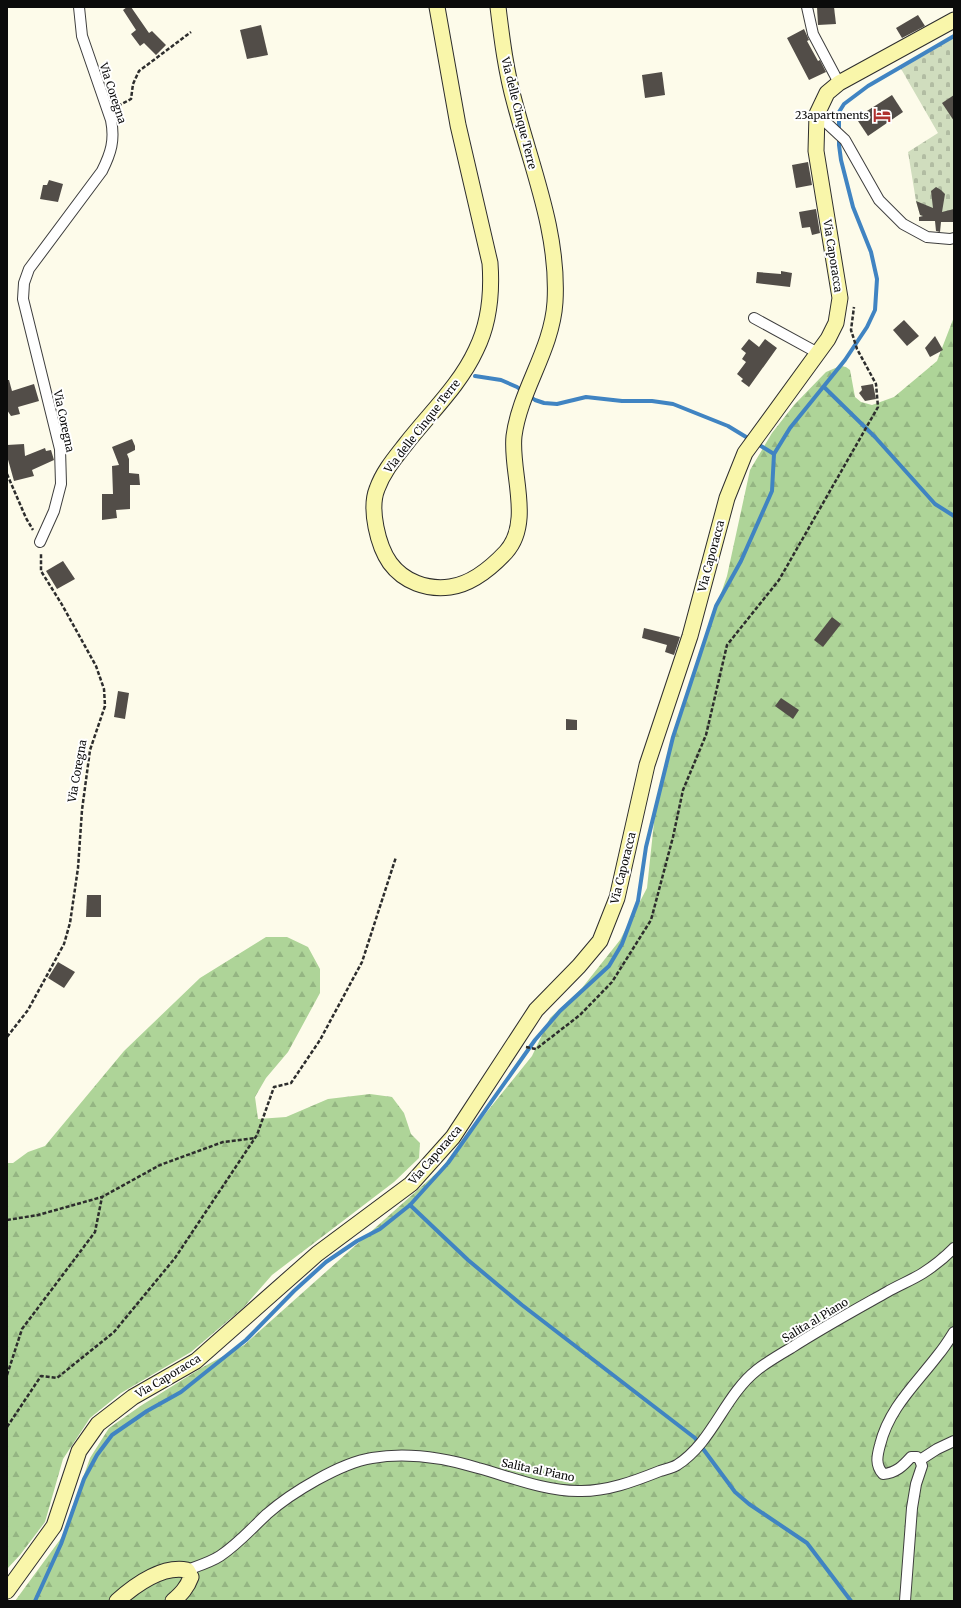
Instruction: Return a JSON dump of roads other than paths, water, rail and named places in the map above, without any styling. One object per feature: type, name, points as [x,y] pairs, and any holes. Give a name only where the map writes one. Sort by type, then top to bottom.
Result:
[{"type":"street","name":"Via Coregna","points":[[40,542],[54,511],[61,484],[60,449],[23,299],[24,283],[29,269],[40,253],[102,171],[110,156],[114,134],[111,120],[82,36],[79,7]]},
{"type":"street","name":"Via delle Cinque Terre","points":[[437,7],[458,125],[490,263],[492,286],[483,331],[476,350],[449,393],[422,423],[385,472],[376,491],[374,510],[378,538],[382,550],[395,569],[404,577],[426,587],[441,588],[456,586],[469,581],[482,573],[495,564],[509,548],[514,539],[518,525],[519,510],[519,490],[514,452],[516,426],[534,374],[548,340],[555,304],[553,249],[545,209],[509,82],[498,7]]},
{"type":"street","points":[[807,7],[814,34],[839,83]]},
{"type":"street","name":"Via Caporacca","points":[[7,1591],[54,1526],[79,1451],[98,1424],[133,1397],[196,1361],[318,1254],[411,1184],[453,1137],[536,1010],[579,966],[600,941],[617,898],[647,765],[690,636],[727,498],[745,453],[828,339],[836,323],[840,298],[816,151],[817,114],[827,93],[839,83],[954,20]]},
{"type":"street","points":[[817,114],[845,140],[879,200],[903,224],[927,237],[954,238]]},
{"type":"street","points":[[754,318],[818,353]]},
{"type":"street","name":"Salita al Piano","points":[[188,1570],[218,1558],[241,1540],[268,1513],[322,1477],[350,1464],[372,1458],[404,1456],[445,1460],[479,1468],[515,1480],[577,1491],[598,1490],[676,1466],[708,1435],[742,1383],[760,1367],[824,1328],[923,1273],[954,1248]]},
{"type":"street","points":[[905,1601],[912,1508],[916,1484],[921,1473],[922,1466],[917,1457],[911,1457],[896,1471],[890,1474],[883,1474],[880,1470],[877,1456],[883,1434],[890,1418],[902,1399],[938,1355],[954,1332]]},
{"type":"street","points":[[920,1460],[954,1441]]},
{"type":"street","points":[[117,1601],[154,1576],[177,1569],[188,1570],[191,1577],[188,1585],[173,1601]]},
{"type":"waterway","points":[[35,1601],[61,1544],[84,1479],[97,1455],[112,1435],[147,1411],[181,1392],[246,1340],[294,1291],[326,1262],[357,1241],[380,1229],[410,1205],[448,1163],[535,1040],[560,1011],[609,966],[622,944],[638,901],[646,847],[673,737],[716,606],[741,561],[772,491],[774,454],[790,428],[845,360],[867,327],[875,310],[877,279],[871,252],[853,207],[841,160],[839,145],[839,112],[844,104],[868,86],[954,36]]},
{"type":"waterway","points":[[475,376],[501,380],[517,387],[535,400],[544,403],[557,404],[586,397],[622,401],[652,401],[673,404],[728,426],[774,454]]},
{"type":"waterway","points":[[824,387],[875,437],[935,504],[954,516]]},
{"type":"waterway","points":[[410,1205],[468,1260],[522,1305],[695,1438],[735,1492],[749,1504],[807,1543],[851,1601]]},
{"type":"place","name":"23apartments","points":[[882,115]]}]
